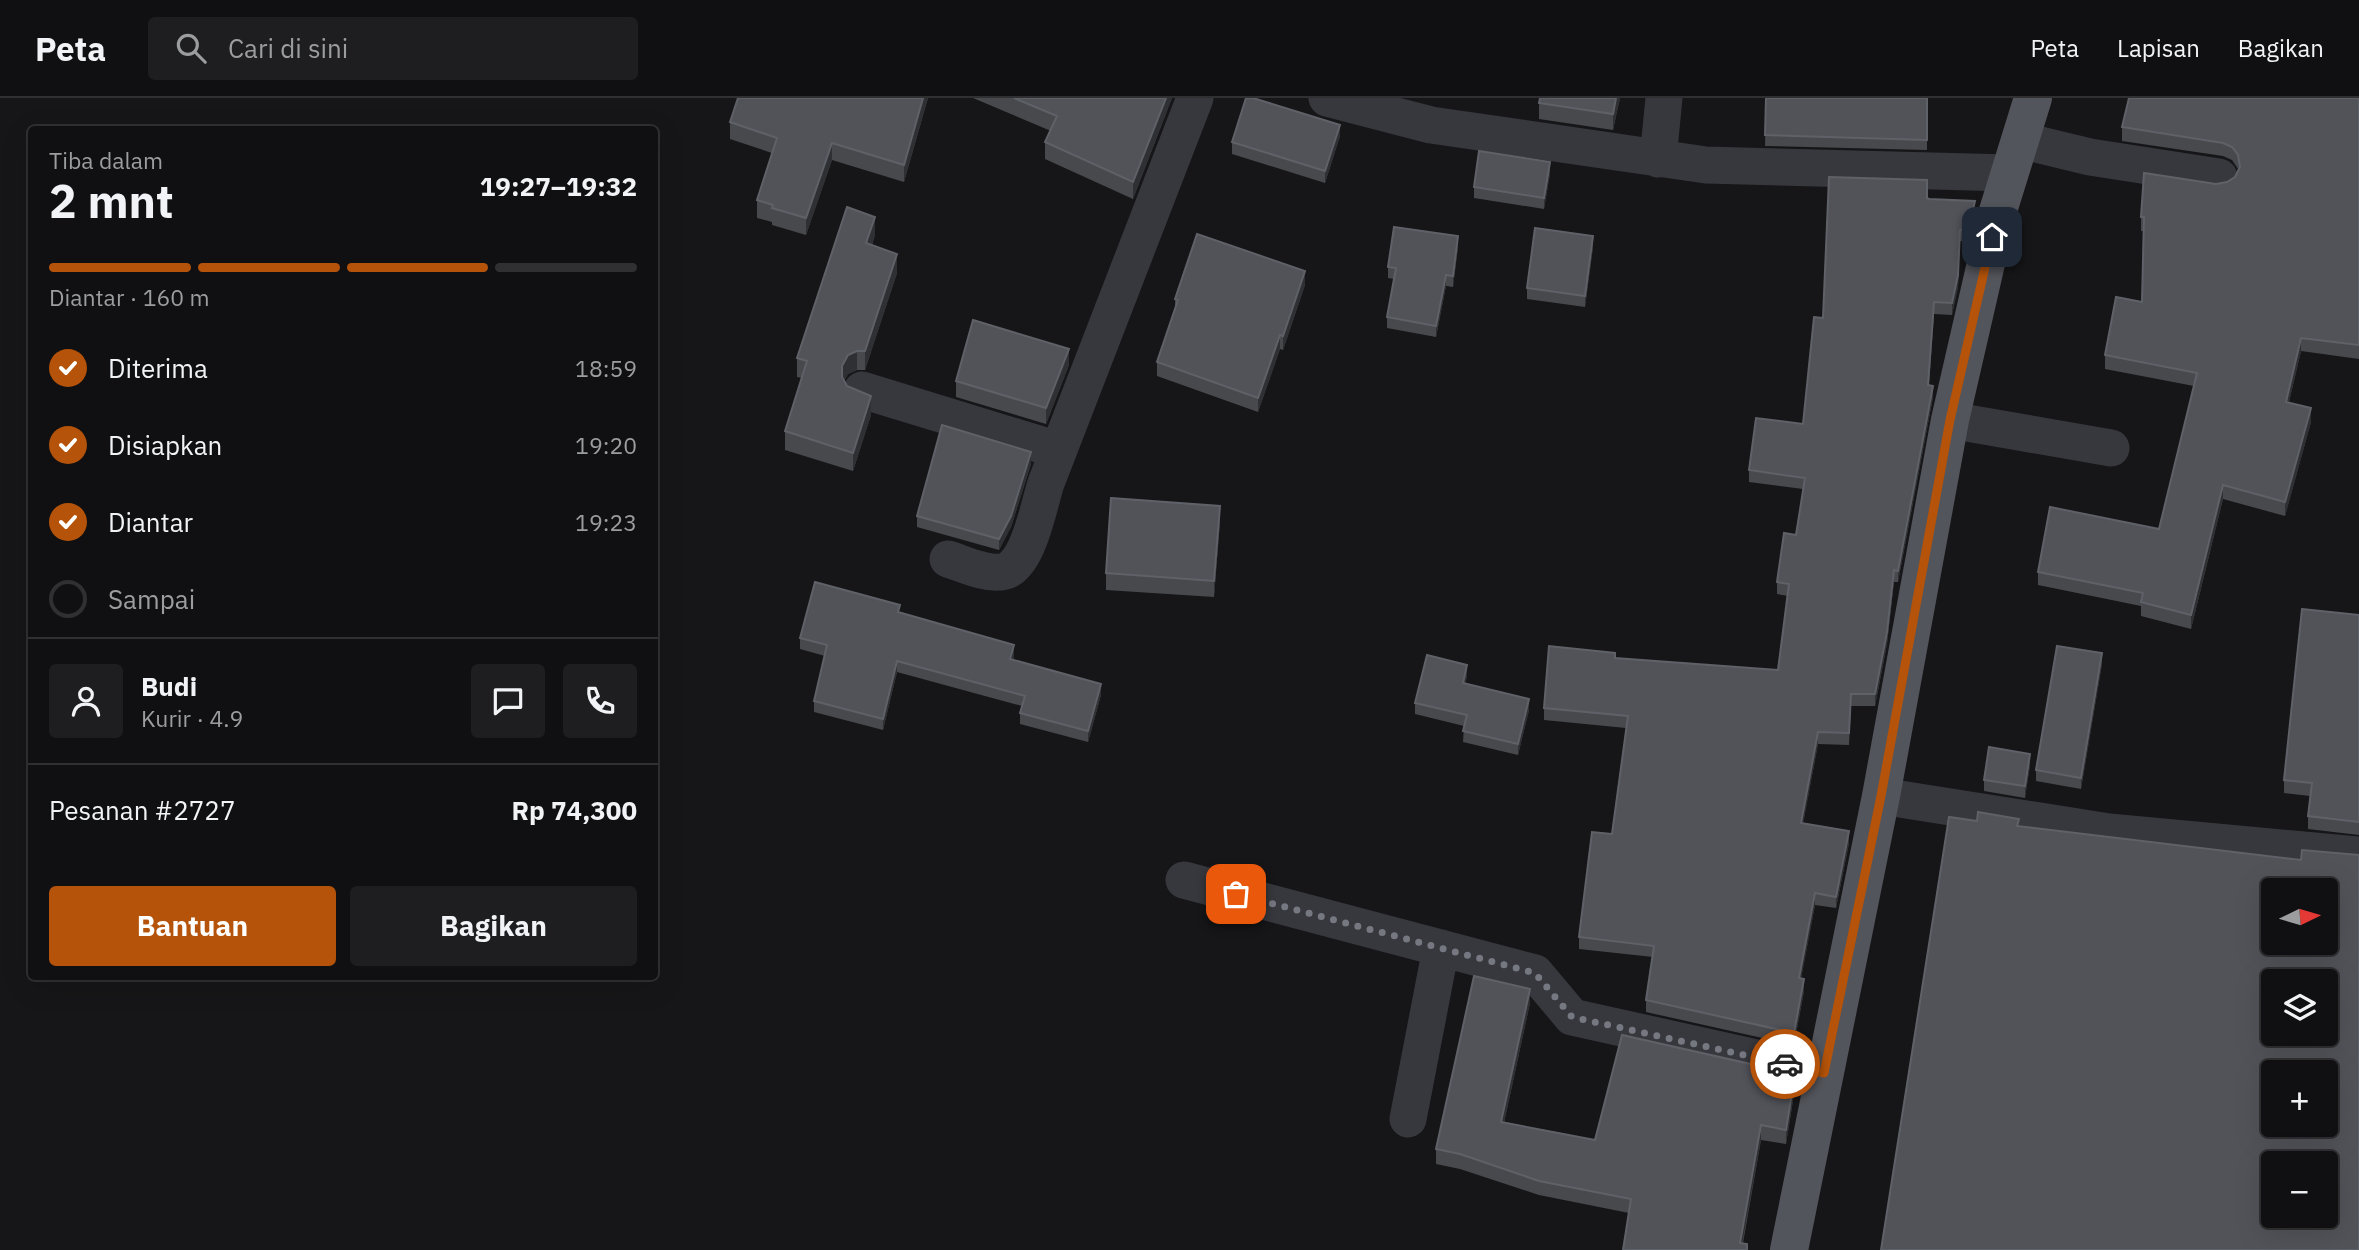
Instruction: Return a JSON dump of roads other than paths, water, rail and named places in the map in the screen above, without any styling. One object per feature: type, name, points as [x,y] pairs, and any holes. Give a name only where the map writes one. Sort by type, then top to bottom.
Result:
[{"type":"main road","points":[[1789,1250],[1881,796],[1950,420],[1998,211],[2033,98]]},
{"type":"street","points":[[948,559],[987,571],[1002,572],[1012,570],[1027,548],[1058,450],[1195,98]]},
{"type":"street","points":[[1327,98],[1435,112],[1658,159],[1706,165],[2015,156],[2090,157],[2219,177]]},
{"type":"street","points":[[1658,159],[1664,98]]},
{"type":"street","points":[[862,390],[1058,450]]},
{"type":"street","points":[[1950,420],[2111,449]]},
{"type":"street","points":[[1881,796],[2109,832],[2359,855]]},
{"type":"street","points":[[1184,880],[1535,973],[1572,1017],[1824,1073]]},
{"type":"street","points":[[1408,1119],[1441,948]]}]
